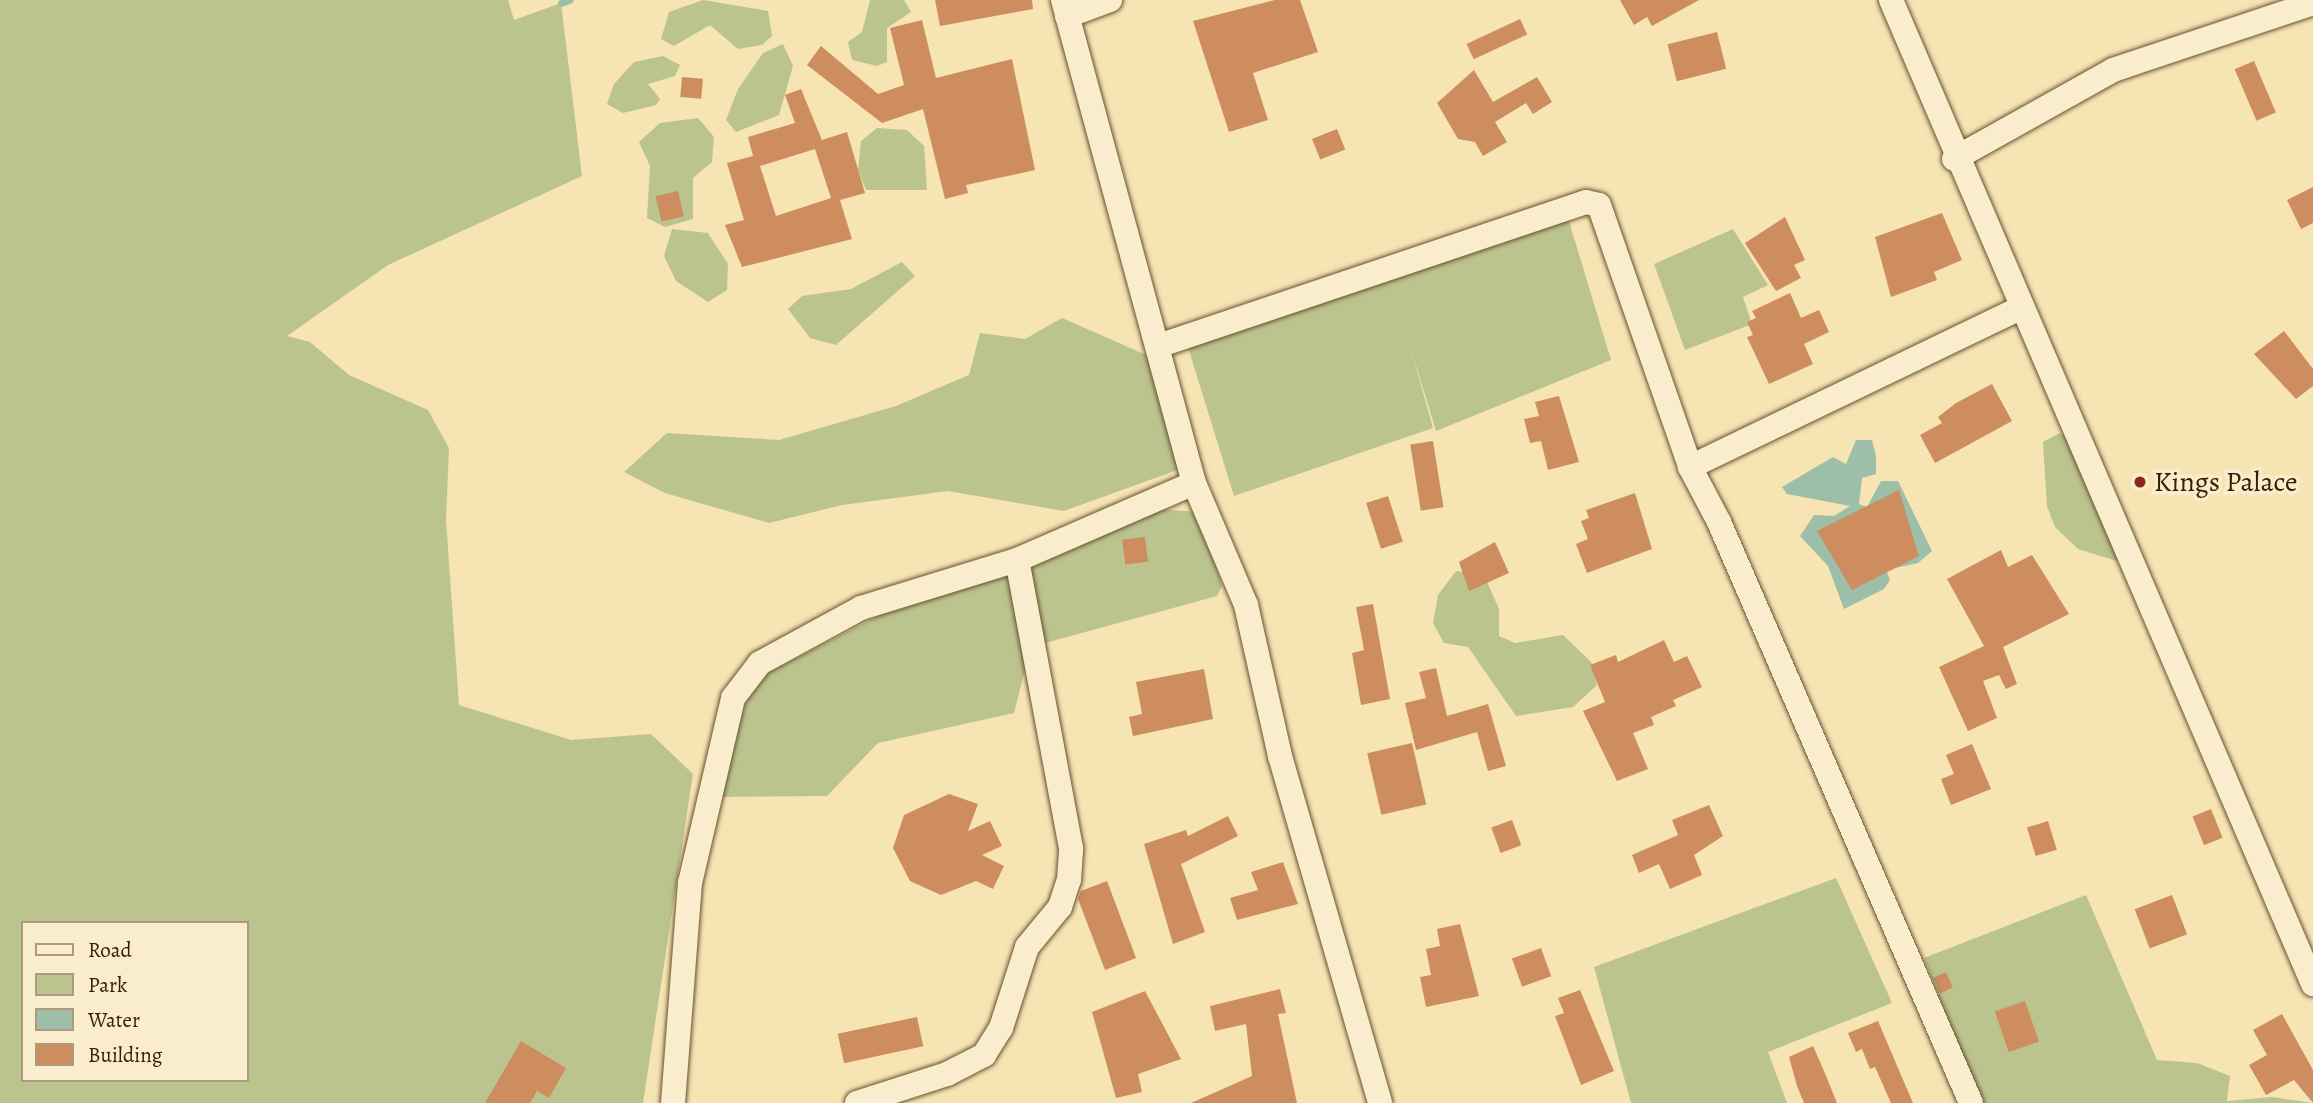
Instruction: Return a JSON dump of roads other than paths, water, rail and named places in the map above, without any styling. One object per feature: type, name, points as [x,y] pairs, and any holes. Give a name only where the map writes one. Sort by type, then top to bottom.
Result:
[{"type":"street","points":[[1110,0],[1065,8],[1161,345],[1194,483],[1247,605],[1280,756],[1380,1103]]},
{"type":"street","points":[[1891,0],[1954,159],[2313,984]]},
{"type":"street","points":[[1954,159],[2113,70],[2313,3]]},
{"type":"street","points":[[1161,345],[1586,202],[1599,205],[1614,233],[1690,467],[1720,522],[1971,1103]]},
{"type":"street","points":[[1690,467],[2019,309]]},
{"type":"street","points":[[673,1103],[690,883],[733,698],[760,663],[794,640],[861,608],[1017,560],[1194,483]]},
{"type":"street","points":[[857,1103],[947,1074],[984,1055],[1001,1028],[1027,947],[1060,906],[1069,880],[1071,848],[1017,560]]},
{"type":"water","points":[[1856,440],[1872,440],[1876,456],[1876,474],[1862,478],[1859,504],[1867,507],[1881,481],[1898,481],[1932,551],[1918,563],[1886,570],[1890,580],[1884,589],[1844,609],[1828,566],[1800,536],[1814,515],[1834,516],[1850,506],[1787,494],[1782,487],[1833,457],[1846,464]]},
{"type":"waterway","points":[[561,3],[569,0]]},
{"type":"place","name":"Kings Palace","points":[[2140,482]]}]
